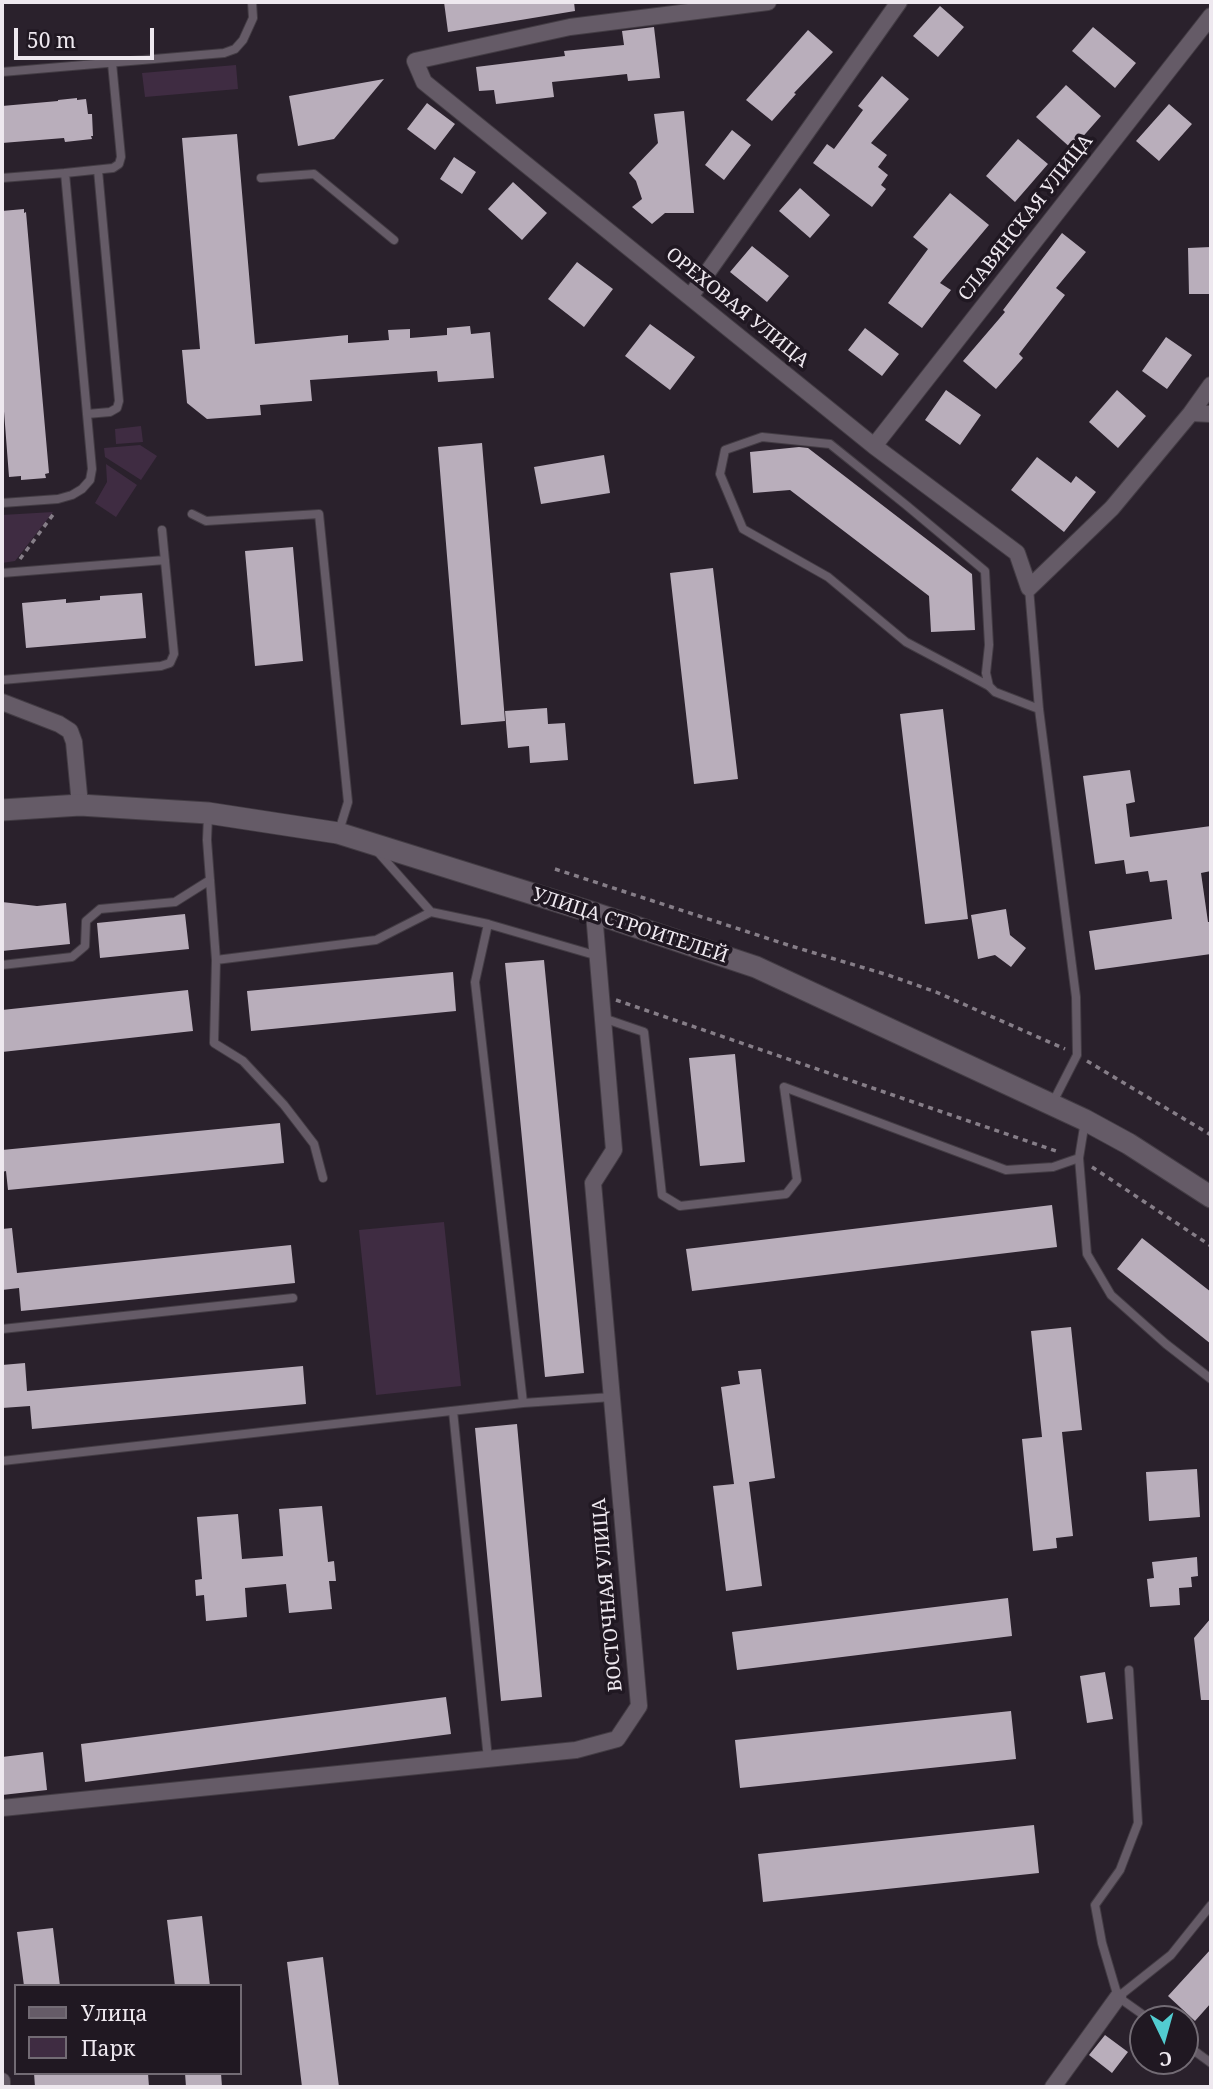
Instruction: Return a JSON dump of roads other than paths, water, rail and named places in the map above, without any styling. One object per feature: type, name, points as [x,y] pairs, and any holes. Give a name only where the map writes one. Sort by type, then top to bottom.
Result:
[{"type":"main road","name":"УЛИЦА СТРОИТЕЛЕЙ","points":[[2,810],[80,805],[208,813],[338,833],[594,913],[756,967],[1085,1120],[1129,1144],[1211,1198]]},
{"type":"street","name":"ОРЕХОВАЯ УЛИЦА","points":[[768,2],[570,27],[415,61],[424,82],[874,446],[1017,553],[1030,588]]},
{"type":"street","points":[[690,297],[899,2]]},
{"type":"street","name":"СЛАВЯНСКАЯ УЛИЦА","points":[[874,446],[1211,16]]},
{"type":"street","points":[[1030,588],[1112,509],[1211,385]]},
{"type":"street","points":[[1191,413],[1211,414]]},
{"type":"street","points":[[2,702],[60,724],[70,731],[74,742],[80,805]]},
{"type":"street","name":"ВОСТОЧНАЯ УЛИЦА","points":[[2,1808],[576,1750],[617,1739],[639,1706],[593,1183],[614,1150],[594,913]]},
{"type":"street","points":[[1053,2087],[1118,1997]]},
{"type":"street","points":[[2,2081],[2,2087]]},
{"type":"lane","points":[[2,72],[224,53],[235,49],[243,40],[253,18],[252,2]]},
{"type":"lane","points":[[2,178],[113,169],[119,164],[121,158],[112,63]]},
{"type":"lane","points":[[87,414],[110,412],[117,408],[119,401],[99,170]]},
{"type":"lane","points":[[2,503],[67,496],[82,489],[90,480],[92,469],[65,173]]},
{"type":"lane","points":[[261,178],[314,174],[394,240]]},
{"type":"lane","points":[[989,686],[986,673],[989,645],[985,571],[830,444],[762,437],[725,450],[720,474],[743,529],[828,577],[906,642],[989,686],[995,692],[1039,709]]},
{"type":"lane","points":[[192,514],[206,521],[319,514],[348,802],[338,833]]},
{"type":"lane","points":[[2,680],[170,663],[174,654],[162,530]]},
{"type":"lane","points":[[6,573],[165,560]]},
{"type":"lane","points":[[1030,588],[1039,709],[1076,997],[1077,1055],[1051,1105]]},
{"type":"lane","points":[[208,813],[206,840],[216,960],[214,1043],[243,1061],[284,1105],[314,1144],[323,1178]]},
{"type":"lane","points":[[370,843],[431,912],[488,924],[598,956]]},
{"type":"lane","points":[[2,965],[72,957],[85,946],[86,921],[100,908],[175,902],[209,880]]},
{"type":"lane","points":[[216,960],[376,940],[431,912]]},
{"type":"lane","points":[[488,924],[475,982],[523,1403]]},
{"type":"lane","points":[[603,1018],[644,1032],[662,1195],[680,1206],[786,1194],[797,1180],[784,1087],[1006,1170],[1053,1167],[1079,1158]]},
{"type":"lane","points":[[1085,1120],[1079,1158],[1087,1254],[1111,1295],[1166,1344],[1211,1378]]},
{"type":"lane","points":[[2,1329],[293,1298]]},
{"type":"lane","points":[[2,1461],[523,1403],[612,1397]]},
{"type":"lane","points":[[453,1411],[488,1759]]},
{"type":"lane","points":[[1129,1670],[1138,1824],[1120,1870],[1095,1905],[1102,1943],[1118,1997],[1129,2005]]},
{"type":"lane","points":[[1118,1997],[1171,1955],[1211,1905]]}]
